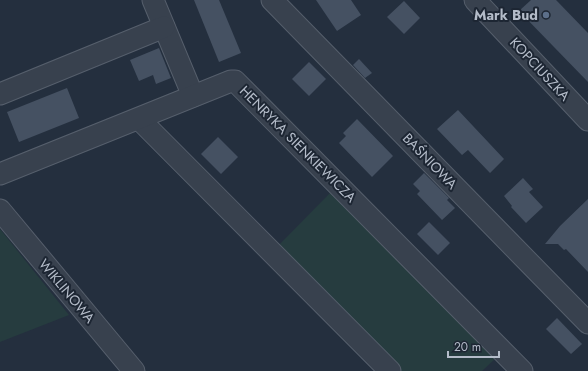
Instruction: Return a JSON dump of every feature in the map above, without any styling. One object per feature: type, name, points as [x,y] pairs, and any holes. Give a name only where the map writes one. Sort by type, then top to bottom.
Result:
[{"type":"street","points":[[153,0],[193,96]]},
{"type":"street","name":"BAŚNIOWA","points":[[272,0],[588,323]]},
{"type":"street","name":"KOPCIUSZKA","points":[[475,0],[588,120]]},
{"type":"street","points":[[0,94],[164,26]]},
{"type":"street","name":"HENRYKA SIENKIEWICZA","points":[[0,174],[231,81],[238,83],[522,371]]},
{"type":"street","points":[[139,118],[390,371]]},
{"type":"street","name":"WIKLINOWA","points":[[0,210],[133,371]]},
{"type":"green space","points":[[332,191],[497,357],[482,371],[401,371],[277,247]]},
{"type":"green space","points":[[0,229],[69,315],[0,342]]},
{"type":"building","points":[[194,0],[219,0],[241,53],[219,62]]},
{"type":"building","points":[[316,0],[351,0],[361,15],[337,31]]},
{"type":"building","points":[[531,0],[556,0],[588,33],[588,82],[519,11]]},
{"type":"building","points":[[404,1],[420,18],[404,34],[387,17]]},
{"type":"building","points":[[159,48],[171,78],[156,84],[153,75],[139,81],[130,60]]},
{"type":"building","points":[[359,59],[372,73],[365,78],[353,65]]},
{"type":"building","points":[[309,62],[326,79],[309,96],[292,79]]},
{"type":"building","points":[[67,88],[79,118],[19,142],[7,112]]},
{"type":"building","points":[[458,110],[504,159],[490,173],[468,150],[462,155],[437,129]]},
{"type":"building","points":[[357,119],[393,156],[372,177],[339,143],[346,136],[343,133]]},
{"type":"building","points":[[218,137],[238,157],[221,174],[201,154]]},
{"type":"building","points":[[424,173],[449,198],[447,200],[455,208],[442,220],[417,194],[420,191],[413,184]]},
{"type":"building","points":[[523,178],[533,189],[529,192],[543,207],[526,223],[511,207],[512,206],[504,196]]},
{"type":"building","points":[[588,199],[588,272],[566,249],[564,250],[558,244],[545,244],[560,226]]},
{"type":"building","points":[[429,222],[450,243],[438,255],[417,234]]},
{"type":"building","points":[[557,318],[582,344],[571,354],[546,329]]},
{"type":"place","name":"Mark Bud","points":[[546,15]]}]
